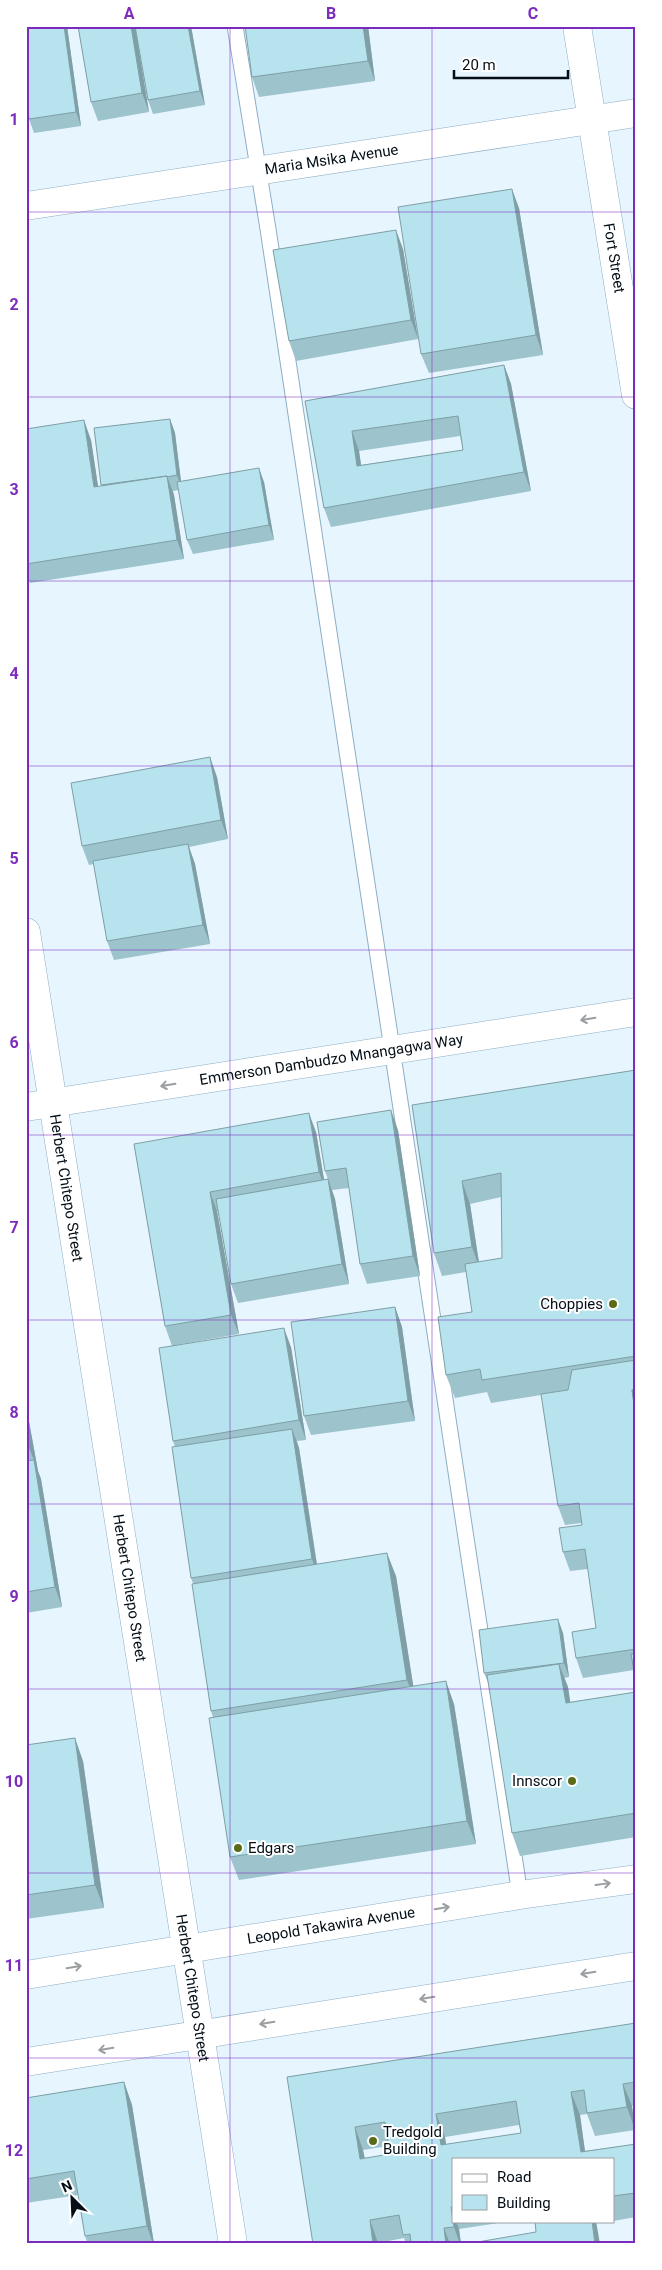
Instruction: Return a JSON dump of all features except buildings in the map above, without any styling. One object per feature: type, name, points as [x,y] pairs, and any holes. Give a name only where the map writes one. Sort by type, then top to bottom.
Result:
[{"type":"street","name":"Fort Street","points":[[577,26],[636,395]]},
{"type":"street","name":"Maria Msika Avenue","points":[[26,206],[636,113]]},
{"type":"street","name":"Herbert Chitepo Street","points":[[26,932],[233,2244]]},
{"type":"street","name":"Emmerson Dambudzo Mnangagwa Way","points":[[26,1107],[636,1012]]},
{"type":"street","name":"Leopold Takawira Avenue","points":[[26,1975],[520,1895],[636,1879]]},
{"type":"street","points":[[26,2062],[636,1966]]},
{"type":"lane","points":[[235,26],[520,1895]]},
{"type":"place","name":"Choppies","points":[[613,1304]]},
{"type":"place","name":"Innscor","points":[[572,1781]]},
{"type":"place","name":"Edgars","points":[[238,1848]]},
{"type":"place","name":"Tredgold Building","points":[[373,2141]]}]
